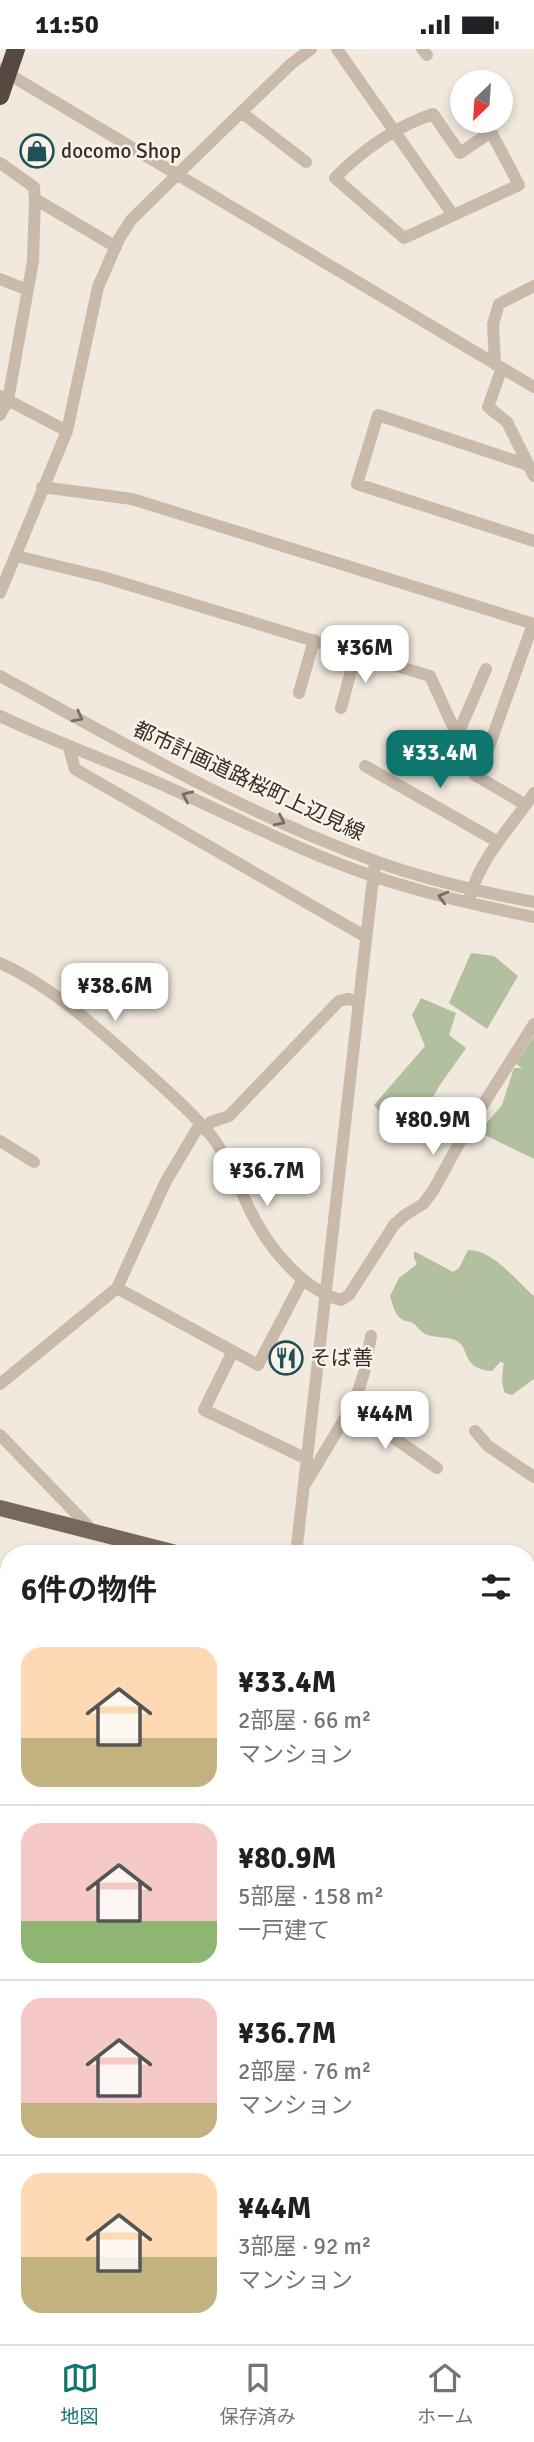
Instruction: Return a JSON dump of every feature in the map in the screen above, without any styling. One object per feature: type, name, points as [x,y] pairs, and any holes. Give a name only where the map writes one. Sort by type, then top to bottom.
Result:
[{"type":"highway","points":[[0,96],[4,71],[16,49]]},
{"type":"main road","points":[[0,1508],[144,1545]]},
{"type":"street","points":[[0,593],[67,431],[98,286],[131,220],[291,64],[311,49]]},
{"type":"street","points":[[337,49],[453,215]]},
{"type":"street","points":[[4,71],[534,387]]},
{"type":"street","points":[[241,112],[306,162]]},
{"type":"street","points":[[433,114],[460,153],[491,132],[519,185],[404,238],[335,178],[394,131],[433,114]]},
{"type":"street","points":[[0,163],[34,187],[35,199],[33,261],[0,415]]},
{"type":"street","points":[[35,199],[116,247]]},
{"type":"street","points":[[0,279],[28,290]]},
{"type":"street","points":[[530,292],[499,304],[493,324],[499,366],[488,407],[507,422],[531,471]]},
{"type":"street","points":[[4,398],[67,431]]},
{"type":"street","points":[[531,471],[378,415],[357,484],[534,541]]},
{"type":"street","points":[[42,487],[132,499],[534,624],[478,777]]},
{"type":"street","points":[[16,556],[103,577],[430,675],[475,775],[526,805]]},
{"type":"street","points":[[299,693],[314,640]]},
{"type":"street","points":[[341,708],[356,653]]},
{"type":"street","points":[[457,736],[486,669]]},
{"type":"street","name":"都市計画道路桜町上辺見線","points":[[0,676],[172,770],[307,834],[375,861],[472,890],[534,902]]},
{"type":"street","name":"都市計画道路桜町上辺見線","points":[[0,716],[68,748],[130,770],[308,851],[373,876],[468,904],[534,917]]},
{"type":"street","points":[[68,748],[75,769],[366,937]]},
{"type":"street","points":[[365,767],[498,842]]},
{"type":"street","points":[[468,904],[472,890],[498,842],[534,793]]},
{"type":"street","points":[[297,1545],[375,861]]},
{"type":"street","points":[[0,963],[41,986],[89,1022],[176,1099],[227,1160],[253,1216],[268,1240],[302,1281],[326,1296],[341,1300],[349,1295],[394,1225],[423,1204],[534,1024]]},
{"type":"street","points":[[0,1384],[117,1288],[166,1181],[202,1127],[229,1116],[339,1002],[346,999],[358,1001]]},
{"type":"street","points":[[0,1141],[34,1162]]},
{"type":"street","points":[[117,1288],[258,1364],[302,1281]]},
{"type":"street","points":[[304,1486],[360,1389],[371,1336]]},
{"type":"street","points":[[233,1351],[204,1410],[307,1459]]},
{"type":"street","points":[[351,1408],[438,1468]]},
{"type":"street","points":[[475,1430],[488,1446],[534,1477]]},
{"type":"street","points":[[0,1435],[93,1532]]},
{"type":"green space","points":[[471,953],[494,956],[518,976],[487,1029],[449,1003]]},
{"type":"green space","points":[[421,998],[456,1013],[449,1035],[466,1048],[418,1122],[393,1131],[374,1105],[425,1046],[412,1015]]},
{"type":"green space","points":[[534,1036],[534,1159],[480,1131],[502,1105],[514,1068],[522,1068],[516,1064]]},
{"type":"green space","points":[[468,1250],[477,1251],[495,1260],[534,1296],[534,1379],[512,1395],[505,1393],[504,1389],[504,1363],[500,1362],[492,1371],[475,1366],[457,1341],[425,1334],[413,1323],[400,1318],[393,1306],[390,1296],[399,1278],[417,1264],[414,1251],[453,1272],[459,1268]]},
{"type":"place","name":"docomo Shop","points":[[37,151]]},
{"type":"place","name":"そば善","points":[[286,1358]]}]
